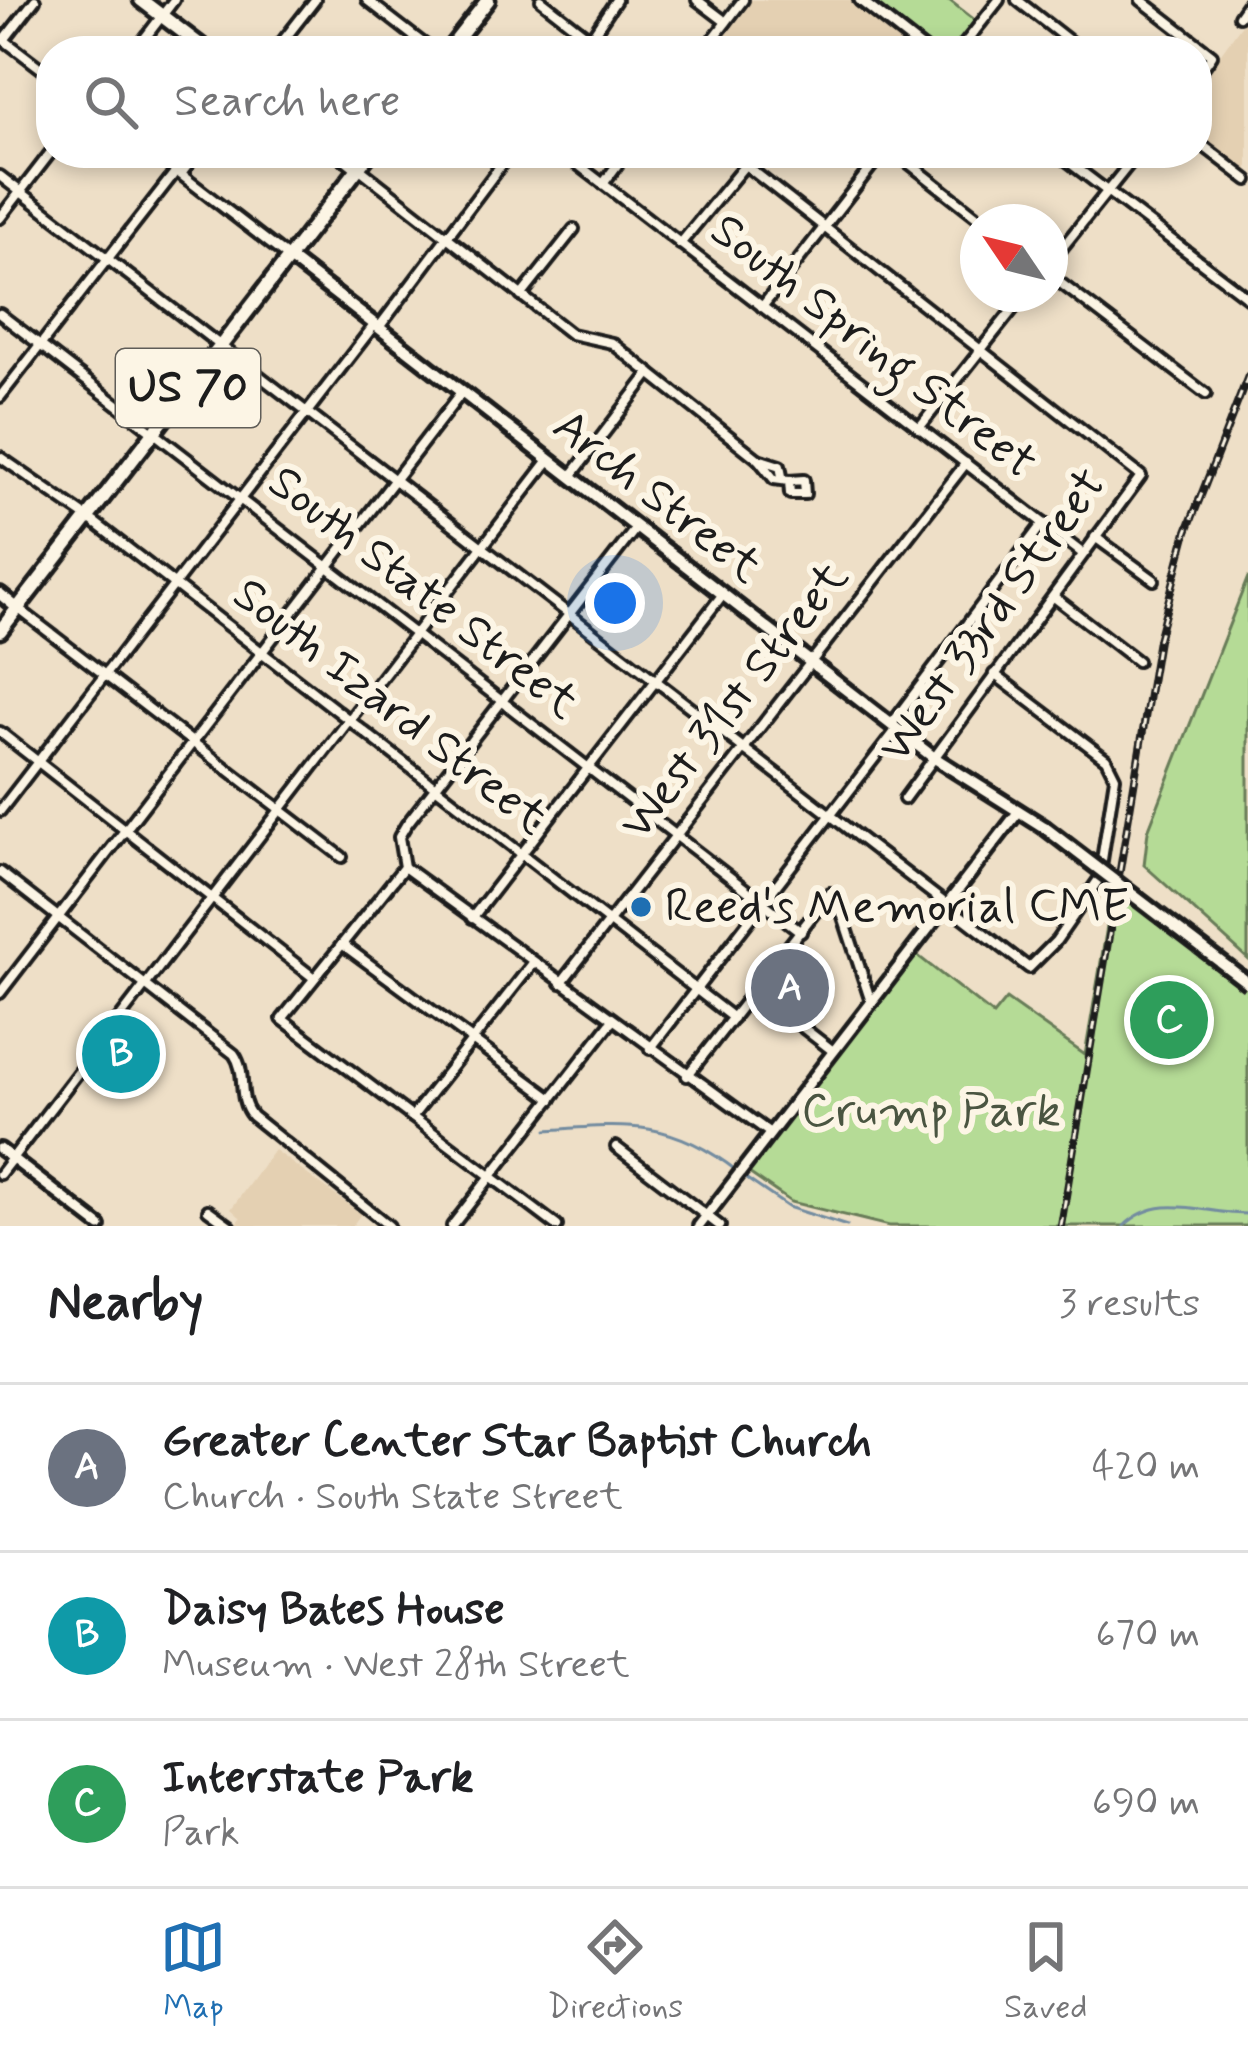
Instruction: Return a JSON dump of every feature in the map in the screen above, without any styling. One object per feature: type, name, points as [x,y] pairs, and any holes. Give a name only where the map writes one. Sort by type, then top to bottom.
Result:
[{"type":"main road","points":[[141,0],[188,36]]},
{"type":"main road","points":[[460,36],[488,0]]},
{"type":"main road","name":"US 70","points":[[0,631],[358,168]]},
{"type":"main road","name":"Arch Street","points":[[289,258],[933,757],[1044,826],[1248,983]]},
{"type":"main road","points":[[0,594],[17,608]]},
{"type":"street","points":[[35,0],[1,38],[36,65]]},
{"type":"street","points":[[146,36],[174,0]]},
{"type":"street","points":[[287,36],[315,0]]},
{"type":"street","points":[[367,0],[414,36]]},
{"type":"street","points":[[541,0],[587,36]]},
{"type":"street","points":[[589,36],[616,0]]},
{"type":"street","points":[[697,0],[726,22]]},
{"type":"street","points":[[715,36],[743,0]]},
{"type":"street","points":[[860,0],[906,36]]},
{"type":"street","points":[[970,36],[998,0]]},
{"type":"street","points":[[1017,0],[1063,36]]},
{"type":"street","points":[[1141,0],[1188,36]]},
{"type":"street","points":[[1239,16],[1248,3]]},
{"type":"street","points":[[1212,152],[1248,180]]},
{"type":"street","points":[[0,218],[39,168]]},
{"type":"street","points":[[173,168],[289,258]]},
{"type":"street","points":[[0,398],[182,168]]},
{"type":"street","points":[[358,168],[578,339],[608,340],[758,459],[780,466],[786,479]]},
{"type":"street","points":[[0,811],[499,168]]},
{"type":"street","name":"South Spring Street","points":[[582,168],[1082,554]]},
{"type":"street","points":[[603,184],[615,168]]},
{"type":"street","points":[[680,244],[743,168]]},
{"type":"street","points":[[749,168],[980,350]]},
{"type":"street","points":[[762,307],[870,168]]},
{"type":"street","points":[[915,168],[961,204]]},
{"type":"street","points":[[1076,168],[1248,298]]},
{"type":"street","points":[[1068,240],[1126,168]]},
{"type":"street","points":[[0,176],[1029,968],[1097,884],[1114,783],[1112,766],[994,674]]},
{"type":"street","points":[[521,296],[574,229]]},
{"type":"street","points":[[1068,289],[1206,394]]},
{"type":"street","points":[[919,428],[1011,312]]},
{"type":"street","name":"South State Street","points":[[0,314],[801,932]]},
{"type":"street","name":"West 33rd Street","points":[[904,799],[1141,476],[980,350]]},
{"type":"street","points":[[572,476],[650,373]]},
{"type":"street","points":[[0,993],[463,391]]},
{"type":"street","name":"South Izard Street","points":[[0,457],[262,652],[733,1018]]},
{"type":"street","points":[[0,1174],[550,459]]},
{"type":"street","name":"West 31st Street","points":[[561,983],[966,463]]},
{"type":"street","points":[[650,1049],[831,814],[1043,523]]},
{"type":"street","points":[[637,528],[399,837],[404,867],[770,1133]]},
{"type":"street","points":[[1095,537],[1154,580]]},
{"type":"street","points":[[472,918],[723,594]]},
{"type":"street","points":[[1054,597],[1137,661]]},
{"type":"street","points":[[17,608],[342,857]]},
{"type":"street","points":[[0,732],[314,978]]},
{"type":"street","points":[[699,1226],[1019,811]]},
{"type":"street","points":[[404,867],[282,1019],[557,1226]]},
{"type":"street","points":[[0,872],[234,1054],[241,1066],[243,1104],[252,1117],[389,1226]]},
{"type":"street","points":[[687,1076],[830,893],[838,901],[871,1002]]},
{"type":"street","points":[[342,944],[551,1099]]},
{"type":"street","points":[[412,1117],[533,963]]},
{"type":"street","points":[[756,991],[833,1051]]},
{"type":"street","points":[[452,1226],[612,1021]]},
{"type":"street","points":[[616,1147],[721,1226]]},
{"type":"street","points":[[0,1150],[100,1226]]},
{"type":"street","points":[[208,1210],[230,1226]]},
{"type":"shaded area","points":[[749,0],[850,0],[896,36],[721,36]]},
{"type":"shaded area","points":[[1248,16],[1248,172],[1212,143],[1212,65]]},
{"type":"shaded area","points":[[274,1150],[361,1214],[352,1226],[235,1226],[241,1218],[231,1209]]},
{"type":"green space","points":[[860,0],[949,0],[980,24],[971,36],[906,36]]},
{"type":"green space","points":[[1248,577],[1248,959],[1144,865],[1148,831]]},
{"type":"green space","name":"Crump Park","points":[[1115,880],[1248,983],[1248,1226],[889,1226],[791,1202],[743,1169],[912,951],[993,1015],[1006,999],[1085,1055]]},
{"type":"waterway","points":[[547,1130],[647,1129],[691,1142],[737,1171]]},
{"type":"waterway","points":[[744,1177],[788,1207],[847,1226]]},
{"type":"waterway","points":[[1124,1226],[1138,1215],[1167,1207],[1248,1214]]},
{"type":"railway","points":[[1061,1226],[1158,640],[1187,531],[1248,376]]},
{"type":"place","name":"Reed's Memorial CME","points":[[641,907]]},
{"type":"place","name":"Greater Center Star Baptist Church","points":[[790,988]]},
{"type":"place","name":"Interstate Park","points":[[1169,1020]]},
{"type":"place","name":"Daisy Bates House","points":[[121,1054]]}]
